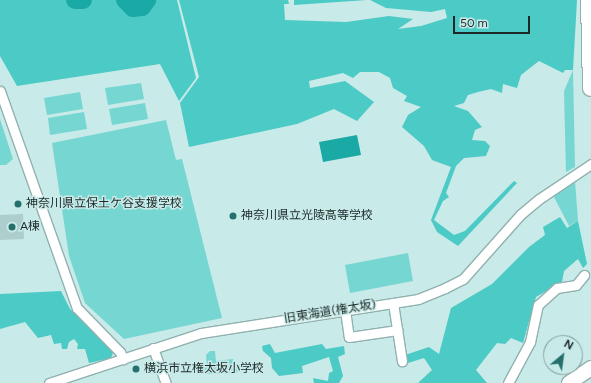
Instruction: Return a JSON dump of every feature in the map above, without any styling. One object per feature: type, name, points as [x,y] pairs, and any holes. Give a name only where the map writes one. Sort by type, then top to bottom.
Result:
[{"type":"highway","points":[[589,0],[591,88]]},
{"type":"highway","points":[[569,383],[591,368]]},
{"type":"street","points":[[0,91],[77,308],[120,352],[123,359]]},
{"type":"street","name":"旧東海道(権太坂)","points":[[49,383],[201,333],[418,299],[463,280],[521,214],[572,174],[591,164]]},
{"type":"street","points":[[508,383],[530,342],[538,305],[557,288],[576,285],[584,275]]},
{"type":"street","points":[[393,303],[402,361]]},
{"type":"street","points":[[345,310],[349,337],[397,330]]},
{"type":"street","points":[[153,348],[166,383]]},
{"type":"shaded area","points":[[0,0],[177,0],[196,78],[179,101],[160,64],[17,86],[0,56]]},
{"type":"shaded area","points":[[179,0],[288,0],[289,4],[284,4],[285,20],[346,22],[389,16],[413,19],[398,29],[421,26],[447,18],[445,9],[431,12],[386,8],[370,0],[577,0],[573,70],[565,70],[563,73],[539,61],[521,75],[517,88],[503,84],[502,93],[491,89],[478,92],[468,95],[464,103],[454,106],[468,111],[482,127],[475,130],[472,140],[485,141],[490,146],[486,156],[464,158],[456,166],[446,193],[449,197],[443,201],[434,220],[454,235],[465,231],[514,181],[517,183],[458,246],[437,232],[431,220],[451,167],[432,160],[424,146],[402,127],[408,115],[421,107],[404,101],[407,96],[393,88],[390,78],[379,72],[360,72],[353,78],[343,73],[309,81],[310,88],[345,81],[374,102],[357,121],[334,109],[297,124],[189,147],[180,103],[199,77]]},
{"type":"shaded area","points":[[294,0],[367,0],[294,5]]},
{"type":"shaded area","points":[[573,70],[575,167],[566,172],[564,91]]},
{"type":"shaded area","points":[[141,83],[144,99],[108,105],[105,88]]},
{"type":"shaded area","points":[[80,92],[83,109],[47,115],[44,98]]},
{"type":"shaded area","points":[[145,103],[148,119],[112,125],[109,109]]},
{"type":"shaded area","points":[[84,112],[87,129],[50,135],[48,118]]},
{"type":"shaded area","points":[[0,119],[13,159],[6,165],[0,165]]},
{"type":"shaded area","points":[[166,120],[176,160],[182,159],[222,318],[124,339],[85,303],[69,256],[52,143]]},
{"type":"shaded area","points":[[357,135],[361,155],[323,162],[319,142]]},
{"type":"shaded area","points":[[575,181],[578,221],[569,226],[553,195]]},
{"type":"shaded area","points":[[560,217],[567,228],[578,221],[587,264],[583,268],[578,259],[564,271],[562,282],[536,297],[523,343],[511,338],[505,344],[497,343],[476,370],[487,383],[418,383],[432,370],[424,358],[405,364],[405,355],[429,347],[439,354],[451,308],[492,284],[529,247],[545,235],[543,227]]},
{"type":"shaded area","points":[[408,253],[413,281],[350,293],[345,265]]},
{"type":"shaded area","points":[[61,291],[70,309],[102,337],[113,353],[111,358],[89,363],[85,349],[77,349],[78,344],[74,339],[69,342],[67,349],[62,349],[61,343],[54,344],[51,335],[38,338],[25,322],[0,329],[0,294]]},
{"type":"shaded area","points":[[270,344],[275,353],[322,344],[326,349],[344,346],[345,354],[338,357],[343,376],[339,383],[314,383],[313,378],[328,381],[329,373],[333,371],[329,357],[302,366],[303,373],[279,376],[272,368],[271,358],[263,351],[262,346]]},
{"type":"shaded area","points":[[210,351],[215,351],[216,361],[233,359],[234,364],[245,364],[236,373],[201,374],[201,369],[207,367],[206,355]]},
{"type":"building","name":"A棟","points":[[23,214],[24,239],[0,240],[0,215]]},
{"type":"waterway","points":[[75,0],[83,0]]},
{"type":"waterway","points":[[125,0],[133,8],[142,7],[147,0]]},
{"type":"place","name":"神奈川県立保土ケ谷支援学校","points":[[18,204]]},
{"type":"place","name":"神奈川県立光陵高等学校","points":[[233,216]]},
{"type":"place","name":"A棟","points":[[12,227]]},
{"type":"place","name":"横浜市立権太坂小学校","points":[[136,369]]}]
